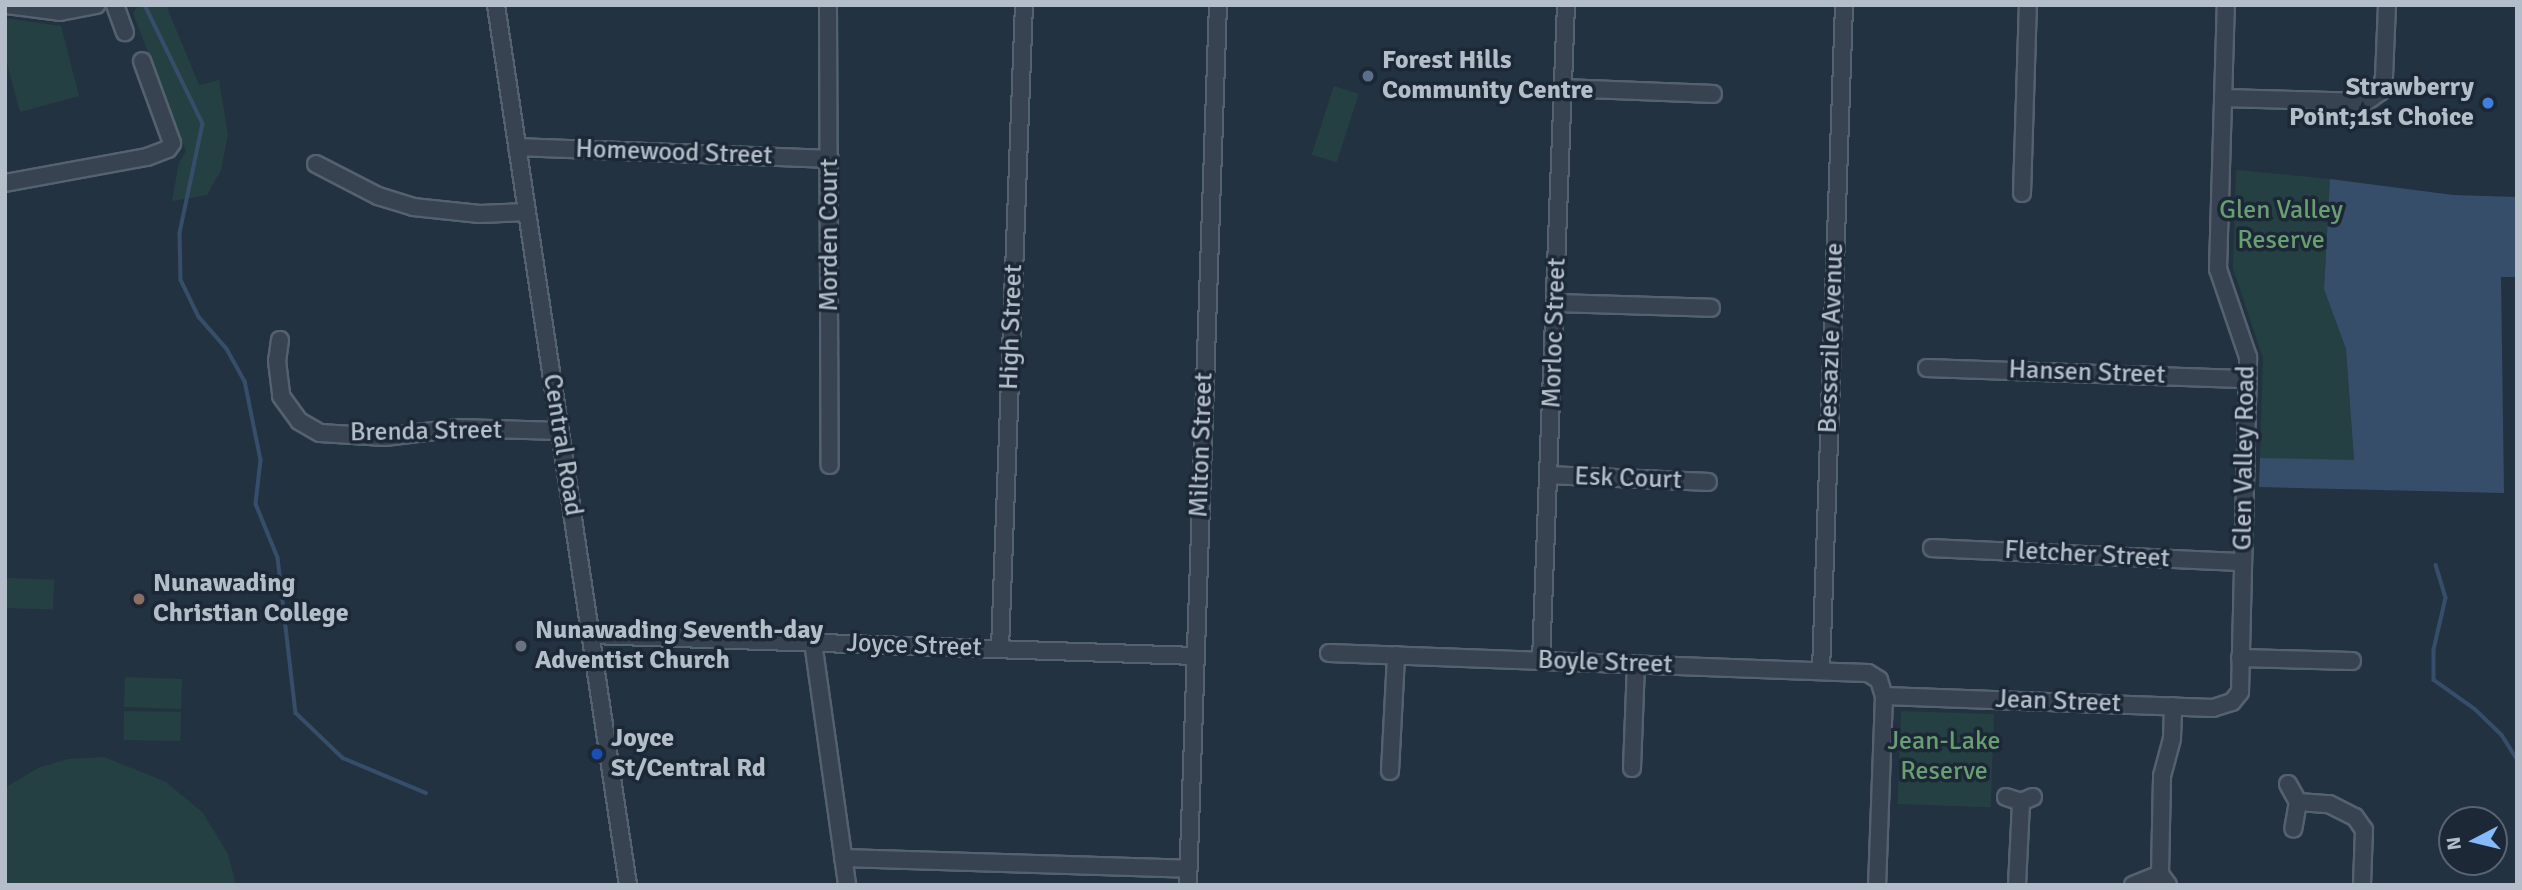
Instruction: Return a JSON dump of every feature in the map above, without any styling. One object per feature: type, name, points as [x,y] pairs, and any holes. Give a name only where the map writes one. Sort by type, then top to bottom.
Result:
[{"type":"street","points":[[8,5],[60,12],[96,5]]},
{"type":"street","points":[[115,5],[125,35]]},
{"type":"street","name":"Central Road","points":[[496,5],[628,885]]},
{"type":"street","name":"Morden Court","points":[[828,5],[830,465]]},
{"type":"street","name":"High Street","points":[[1000,649],[1024,5]]},
{"type":"street","name":"Milton Street","points":[[1188,877],[1218,5]]},
{"type":"street","name":"Morloc Street","points":[[1541,661],[1566,5]]},
{"type":"street","name":"Bessazile Avenue","points":[[1821,671],[1844,5]]},
{"type":"street","points":[[2022,193],[2028,5]]},
{"type":"street","name":"Glen Valley Road","points":[[2226,5],[2218,269],[2248,357],[2239,692],[2232,702]]},
{"type":"street","points":[[2223,98],[2366,102],[2380,92],[2384,77],[2387,5]]},
{"type":"street","points":[[5,183],[175,150],[142,61]]},
{"type":"street","points":[[1564,88],[1713,94]]},
{"type":"street","name":"Homewood Street","points":[[517,147],[830,159]]},
{"type":"street","points":[[316,164],[378,196],[413,207],[480,214],[527,212]]},
{"type":"street","points":[[1556,303],[1710,308]]},
{"type":"street","name":"Brenda Street","points":[[280,340],[277,361],[281,396],[299,421],[320,433],[385,437],[458,428],[560,431]]},
{"type":"street","name":"Hansen Street","points":[[1927,368],[2247,379]]},
{"type":"street","name":"Esk Court","points":[[1549,475],[1708,482]]},
{"type":"street","name":"Fletcher Street","points":[[1932,548],[2243,562]]},
{"type":"street","name":"Joyce Street","points":[[591,635],[1195,656]]},
{"type":"street","points":[[813,642],[847,885]]},
{"type":"street","name":"Boyle Street","points":[[1329,653],[1868,673],[1879,680],[1884,696]]},
{"type":"street","points":[[1390,771],[1396,655]]},
{"type":"street","points":[[2240,658],[2352,662]]},
{"type":"street","points":[[1632,768],[1636,664]]},
{"type":"street","points":[[1877,885],[1884,696]]},
{"type":"street","name":"Jean Street","points":[[1884,696],[2213,708],[2232,702]]},
{"type":"street","points":[[2133,885],[2164,880],[2162,776],[2172,738],[2173,706]]},
{"type":"street","points":[[2288,784],[2298,802],[2293,829]]},
{"type":"street","points":[[2017,885],[2020,799]]},
{"type":"street","points":[[2298,802],[2329,804],[2355,817],[2364,830],[2362,885]]},
{"type":"street","points":[[844,858],[1188,877]]},
{"type":"green space","points":[[139,5],[166,5],[199,85],[219,80],[228,135],[221,170],[207,195],[172,201],[179,163],[186,151],[133,13]]},
{"type":"green space","points":[[5,18],[61,26],[79,96],[20,112],[5,56]]},
{"type":"green space","points":[[1334,86],[1359,94],[1336,163],[1312,154]]},
{"type":"green space","name":"Glen Valley Reserve","points":[[2236,170],[2330,179],[2324,288],[2346,349],[2354,461],[2260,458],[2263,358],[2233,268]]},
{"type":"green space","points":[[7,578],[54,580],[53,610],[6,608]]},
{"type":"green space","points":[[125,677],[182,679],[181,709],[124,707]]},
{"type":"green space","points":[[124,711],[181,712],[180,741],[123,740]]},
{"type":"green space","name":"Jean-Lake Reserve","points":[[1901,711],[1994,714],[1991,807],[1898,804]]},
{"type":"green space","points":[[104,757],[166,782],[203,813],[228,854],[236,885],[5,885],[5,788],[38,768],[68,759]]},
{"type":"water","points":[[2330,179],[2453,195],[2517,197],[2517,277],[2501,277],[2504,493],[2259,487],[2260,458],[2354,460],[2346,349],[2324,289]]},
{"type":"waterway","points":[[145,5],[203,124],[180,233],[181,280],[199,317],[227,349],[245,381],[261,460],[256,504],[278,558],[296,713],[343,758],[426,793]]},
{"type":"waterway","points":[[2436,565],[2446,598],[2434,650],[2434,680],[2475,709],[2502,735],[2517,759]]},
{"type":"place","name":"Forest Hills Community Centre","points":[[1368,76]]},
{"type":"place","name":"Strawberry Point;1st Choice","points":[[2488,103]]},
{"type":"place","name":"Nunawading Christian College","points":[[139,599]]},
{"type":"place","name":"Nunawading Seventh-day Adventist Church","points":[[521,646]]},
{"type":"place","name":"Joyce St/Central Rd","points":[[597,754]]}]
